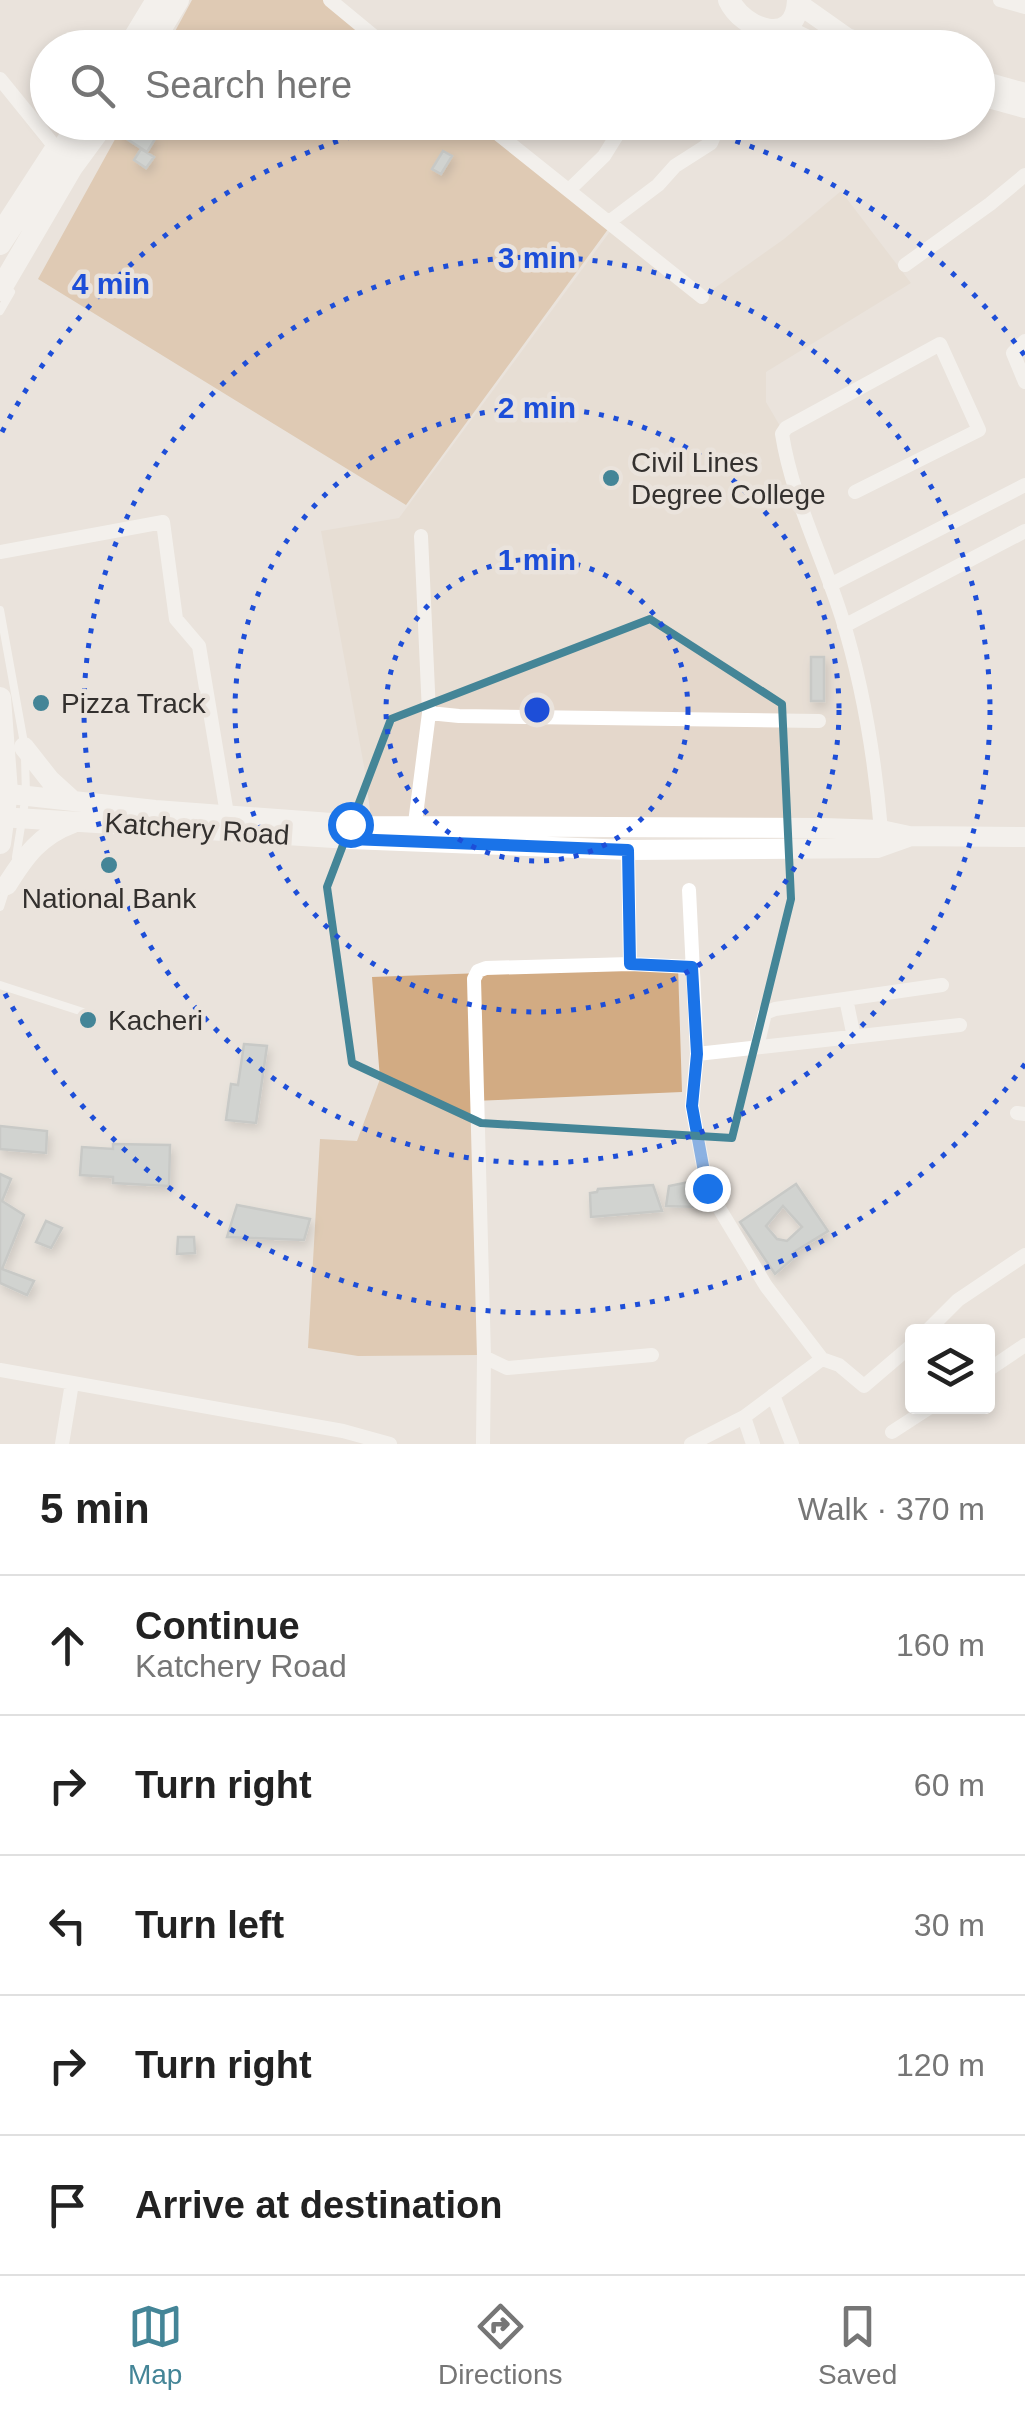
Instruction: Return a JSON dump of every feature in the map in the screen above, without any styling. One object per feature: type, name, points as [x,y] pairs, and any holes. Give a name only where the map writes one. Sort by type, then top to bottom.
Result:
[{"type":"main road","points":[[139,30],[157,0]]},
{"type":"main road","points":[[160,30],[178,0]]},
{"type":"main road","points":[[727,1],[765,30]]},
{"type":"main road","points":[[780,30],[798,2],[836,30]]},
{"type":"main road","points":[[995,85],[1025,93]]},
{"type":"main road","points":[[995,100],[1025,108]]},
{"type":"main road","points":[[0,244],[63,140]]},
{"type":"main road","points":[[0,290],[72,167],[92,140]]},
{"type":"main road","points":[[0,698],[7,792],[0,843]]},
{"type":"main road","points":[[7,885],[28,852],[76,810],[24,747]]},
{"type":"main road","name":"Katchery Road","points":[[0,793],[26,794],[76,810],[350,832],[559,837],[684,829],[824,828],[881,830],[910,836],[1025,837]]},
{"type":"main road","name":"Katchery Road","points":[[0,817],[23,819],[76,810],[227,814],[350,832]]},
{"type":"main road","points":[[824,828],[825,850]]},
{"type":"main road","points":[[684,829],[685,851]]},
{"type":"main road","name":"Katchery Road","points":[[559,837],[628,850],[685,851],[877,848],[910,836]]},
{"type":"street","points":[[330,0],[366,30]]},
{"type":"street","points":[[1000,0],[1025,7]]},
{"type":"street","points":[[0,79],[30,117]]},
{"type":"street","points":[[49,140],[55,148]]},
{"type":"street","points":[[506,140],[702,298]]},
{"type":"street","points":[[568,190],[604,156],[614,140]]},
{"type":"street","points":[[609,222],[711,140]]},
{"type":"street","points":[[905,265],[1025,175]]},
{"type":"street","points":[[1025,341],[1012,354],[1025,382]]},
{"type":"street","points":[[856,492],[979,430],[940,344],[782,431],[801,505],[844,626],[860,691],[881,830]]},
{"type":"street","points":[[830,585],[1025,485]]},
{"type":"street","points":[[0,552],[163,522],[176,618],[199,646],[227,814]]},
{"type":"street","points":[[844,626],[1025,532]]},
{"type":"street","points":[[414,834],[429,713],[422,536]]},
{"type":"street","points":[[429,713],[819,721]]},
{"type":"street","points":[[628,850],[630,964]]},
{"type":"street","points":[[689,890],[697,1054],[692,1106],[707,1188],[766,1286],[822,1359],[838,1365],[864,1386],[905,1355]]},
{"type":"street","points":[[483,1444],[474,979],[478,971],[486,968],[630,964],[692,967]]},
{"type":"street","points":[[757,1048],[765,1013],[942,984]]},
{"type":"street","points":[[846,998],[854,1037]]},
{"type":"street","points":[[697,1054],[960,1025]]},
{"type":"street","points":[[934,1324],[958,1300],[1025,1256]]},
{"type":"street","points":[[995,1365],[1025,1344]]},
{"type":"street","points":[[484,1357],[507,1368],[652,1355]]},
{"type":"street","points":[[691,1444],[744,1416],[822,1359]]},
{"type":"street","points":[[0,1370],[343,1430],[390,1444]]},
{"type":"street","points":[[62,1444],[72,1383]]},
{"type":"street","points":[[774,1395],[792,1444]]},
{"type":"street","points":[[892,1432],[920,1414]]},
{"type":"street","points":[[744,1416],[754,1444]]},
{"type":"lane","points":[[0,222],[60,140]]},
{"type":"lane","points":[[0,311],[96,140]]},
{"type":"lane","points":[[0,610],[24,747],[26,794],[20,842],[0,907]]},
{"type":"lane","points":[[0,985],[86,1013]]},
{"type":"highlighted area","points":[[650,619],[782,704],[791,899],[732,1138],[481,1123],[352,1063],[327,887],[391,719]]},
{"type":"shaded area","points":[[192,0],[323,0],[363,30],[176,30]]},
{"type":"shaded area","points":[[115,140],[507,140],[614,221],[406,505],[38,279]]},
{"type":"shaded area","name":"Civil Lines Degree College","points":[[841,191],[911,283],[766,372],[766,402],[783,431],[842,619],[881,830],[372,826],[321,531],[399,518],[614,226],[702,297],[784,239]]},
{"type":"shaded area","points":[[678,966],[682,1092],[473,1101],[479,1355],[358,1356],[308,1348],[320,1139],[357,1141],[380,1079],[372,977]]},
{"type":"building","points":[[129,140],[154,140],[147,152]]},
{"type":"building","points":[[141,149],[154,157],[146,168],[134,160]]},
{"type":"building","points":[[443,151],[452,156],[441,174],[432,169]]},
{"type":"building","points":[[811,657],[824,657],[824,701],[811,701]]},
{"type":"building","points":[[244,1044],[267,1046],[256,1123],[226,1120],[231,1084],[238,1085]]},
{"type":"building","points":[[0,1126],[47,1131],[46,1153],[0,1149]]},
{"type":"building","points":[[113,1144],[170,1145],[169,1186],[113,1183],[113,1177],[80,1175],[82,1147],[113,1149]]},
{"type":"building","points":[[0,1174],[11,1179],[2,1201],[24,1215],[2,1269],[34,1281],[27,1295],[0,1283]]},
{"type":"building","points":[[689,1182],[696,1186],[698,1207],[666,1206],[669,1186]]},
{"type":"building","points":[[796,1184],[828,1231],[794,1252],[796,1256],[775,1274],[740,1222]],"holes":[[[783,1206],[802,1227],[787,1241],[777,1239],[766,1226]]]},
{"type":"building","points":[[653,1185],[662,1211],[591,1217],[590,1193]]},
{"type":"building","points":[[237,1205],[310,1219],[304,1240],[227,1237]]},
{"type":"building","points":[[46,1221],[62,1228],[51,1248],[36,1242]]},
{"type":"building","points":[[178,1237],[194,1237],[195,1253],[177,1254]]},
{"type":"place","name":"Civil Lines Degree College","points":[[611,478]]},
{"type":"place","name":"Pizza Track","points":[[41,703]]},
{"type":"place","name":"National Bank","points":[[109,865]]},
{"type":"place","name":"Kacheri","points":[[88,1020]]},
{"type":"route","points":[[350,824],[350,839],[628,850],[630,964],[692,967],[697,1054],[692,1106],[707,1188]]}]
